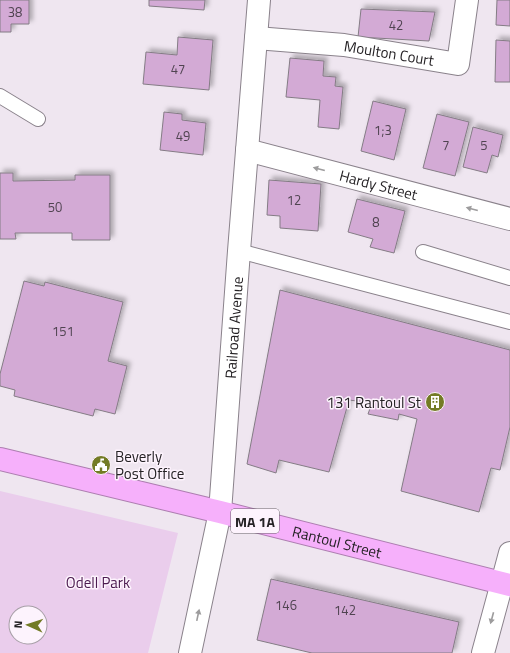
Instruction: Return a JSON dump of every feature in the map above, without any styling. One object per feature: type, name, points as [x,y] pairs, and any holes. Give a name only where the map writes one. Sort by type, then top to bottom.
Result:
[{"type":"highway","name":"Rantoul Street","points":[[0,459],[220,512],[506,584]]},
{"type":"street","name":"Railroad Avenue","points":[[190,653],[220,512],[259,0]]},
{"type":"street","name":"Moulton Court","points":[[256,38],[344,45],[458,64],[468,0]]},
{"type":"street","name":"Hardy Street","points":[[247,150],[510,219]]},
{"type":"street","points":[[483,653],[506,584],[510,553]]},
{"type":"lane","points":[[0,96],[38,119]]},
{"type":"lane","points":[[239,251],[510,322]]},
{"type":"lane","points":[[423,252],[510,278]]},
{"type":"green space","name":"Odell Park","points":[[0,491],[178,533],[148,653],[0,653]]},
{"type":"building","points":[[0,0],[29,0],[29,24],[11,24],[11,32],[0,32]]},
{"type":"building","points":[[149,0],[205,0],[204,10],[149,6]]},
{"type":"building","points":[[497,0],[510,0],[510,26],[496,25]]},
{"type":"building","points":[[361,9],[435,12],[429,41],[358,37]]},
{"type":"building","points":[[178,37],[213,40],[209,90],[143,84],[146,52],[177,55]]},
{"type":"building","points":[[496,40],[510,41],[510,82],[495,82]]},
{"type":"building","points":[[290,58],[324,61],[323,76],[336,77],[335,86],[343,87],[339,129],[318,127],[320,100],[286,97]]},
{"type":"building","points":[[373,101],[406,109],[394,160],[361,151]]},
{"type":"building","points":[[164,112],[182,114],[182,120],[206,123],[203,155],[160,150]]},
{"type":"building","points":[[437,114],[469,122],[455,176],[423,168]]},
{"type":"building","points":[[473,127],[503,135],[498,157],[492,155],[487,173],[463,167]]},
{"type":"building","points":[[0,173],[13,173],[13,181],[75,180],[75,175],[110,175],[110,240],[72,240],[72,233],[15,233],[16,239],[0,239]]},
{"type":"building","points":[[269,180],[321,184],[318,231],[280,228],[280,216],[267,215]]},
{"type":"building","points":[[357,199],[405,211],[394,253],[370,247],[373,239],[348,232]]},
{"type":"building","points":[[24,281],[44,286],[45,282],[123,302],[108,361],[127,366],[115,414],[95,409],[93,416],[14,396],[15,390],[0,386],[0,374]]},
{"type":"building","name":"131 Rantoul St","points":[[280,290],[510,350],[510,427],[500,470],[491,468],[479,512],[401,491],[417,419],[399,414],[398,420],[368,414],[372,403],[349,400],[329,472],[279,460],[276,473],[247,464]]},
{"type":"building","points":[[271,579],[459,622],[452,653],[312,653],[257,640]]},
{"type":"place","name":"131 Rantoul St","points":[[435,402]]},
{"type":"place","name":"Beverly Post Office","points":[[101,465]]}]
